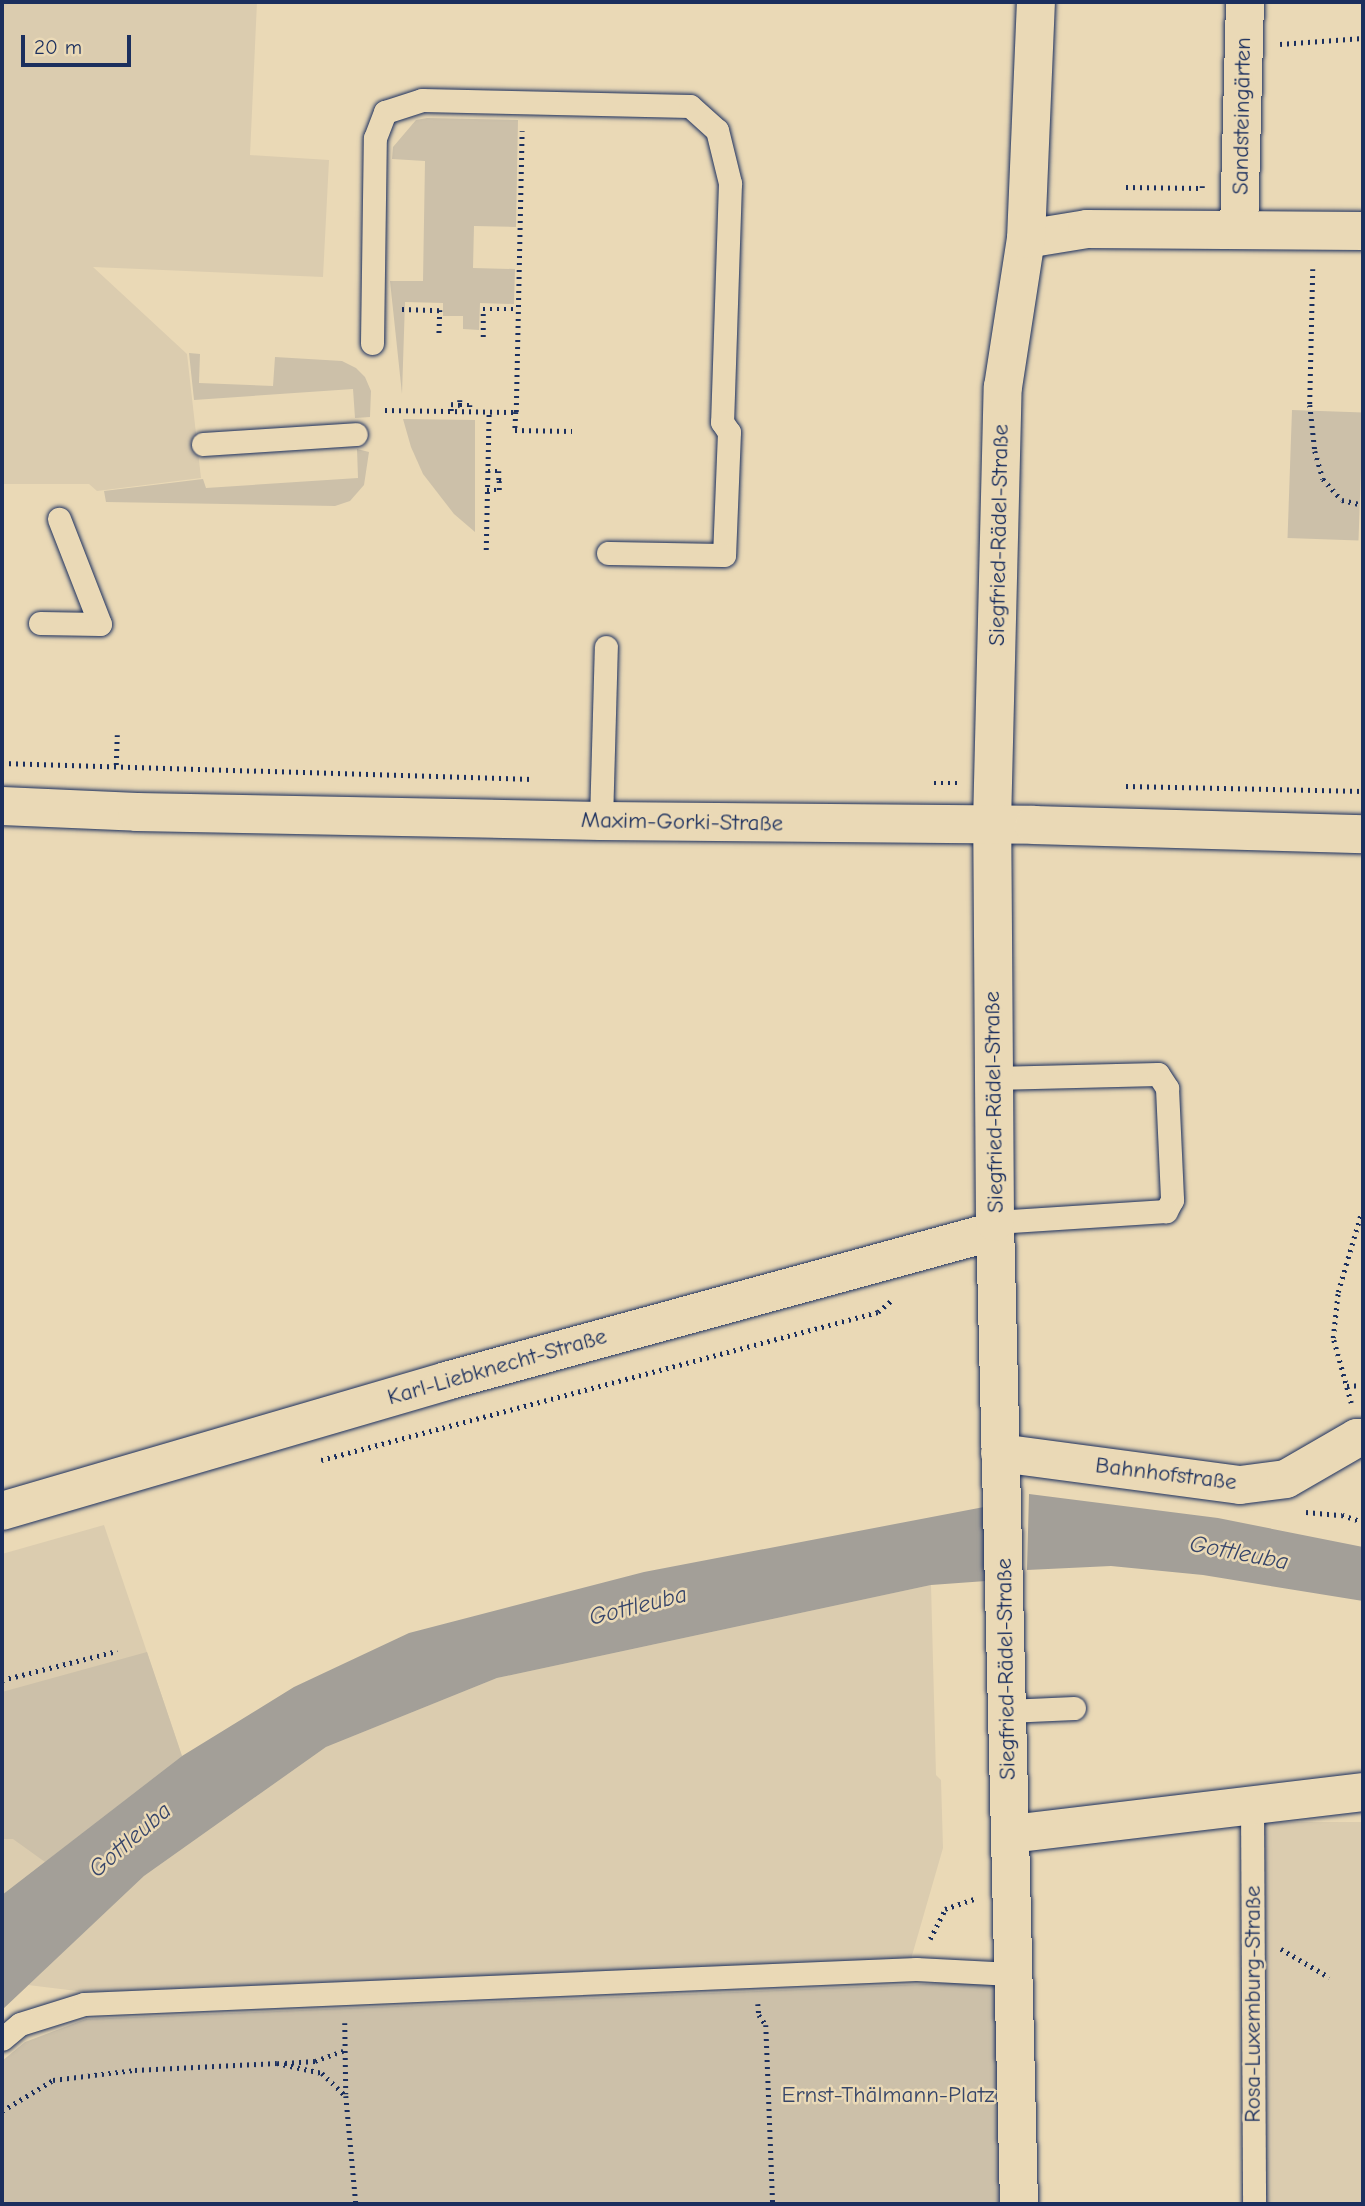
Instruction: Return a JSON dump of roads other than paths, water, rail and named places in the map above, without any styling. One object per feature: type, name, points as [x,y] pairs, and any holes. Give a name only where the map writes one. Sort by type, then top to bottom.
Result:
[{"type":"street","name":"Siegfried-Rädel-Straße","points":[[1019,2204],[995,1226],[992,824],[1003,387],[1026,239],[1036,2]]},
{"type":"street","name":"Sandsteingärten","points":[[1239,230],[1245,2]]},
{"type":"street","points":[[1026,239],[1087,229],[1363,231]]},
{"type":"street","name":"Maxim-Gorki-Straße","points":[[2,806],[116,812],[601,821],[992,824],[1363,834]]},
{"type":"street","name":"Karl-Liebknecht-Straße","points":[[2,1511],[446,1381],[995,1226]]},
{"type":"street","name":"Bahnhofstraße","points":[[1000,1452],[1240,1485],[1286,1479],[1360,1438]]},
{"type":"street","points":[[1011,1834],[1363,1792]]},
{"type":"lane","points":[[372,343],[375,138],[385,112],[422,100],[690,106],[717,130],[730,183],[722,422],[729,432],[724,555],[608,552]]},
{"type":"lane","points":[[203,444],[356,434]]},
{"type":"lane","points":[[40,624],[100,624],[59,519]]},
{"type":"lane","points":[[601,821],[606,647]]},
{"type":"lane","points":[[993,1078],[1158,1074],[1167,1088],[1172,1200],[1166,1211],[995,1226]]},
{"type":"lane","points":[[1007,1711],[1074,1708]]},
{"type":"lane","name":"Rosa-Luxemburg-Straße","points":[[1252,1805],[1254,2204]]},
{"type":"lane","points":[[2,2039],[20,2024],[84,2004],[916,1969],[1012,1974]]},
{"type":"water","name":"Gottleuba","points":[[1029,1494],[1218,1518],[1363,1547],[1363,1601],[1203,1575],[1111,1566],[1027,1570]]},
{"type":"water","name":"Gottleuba","points":[[984,1507],[986,1581],[931,1585],[497,1678],[326,1747],[144,1876],[2,2010],[2,1895],[182,1756],[294,1687],[409,1633],[644,1572]]},
{"type":"park label","name":"Ernst-Thälmann-Platz","points":[[888,2095]]}]
